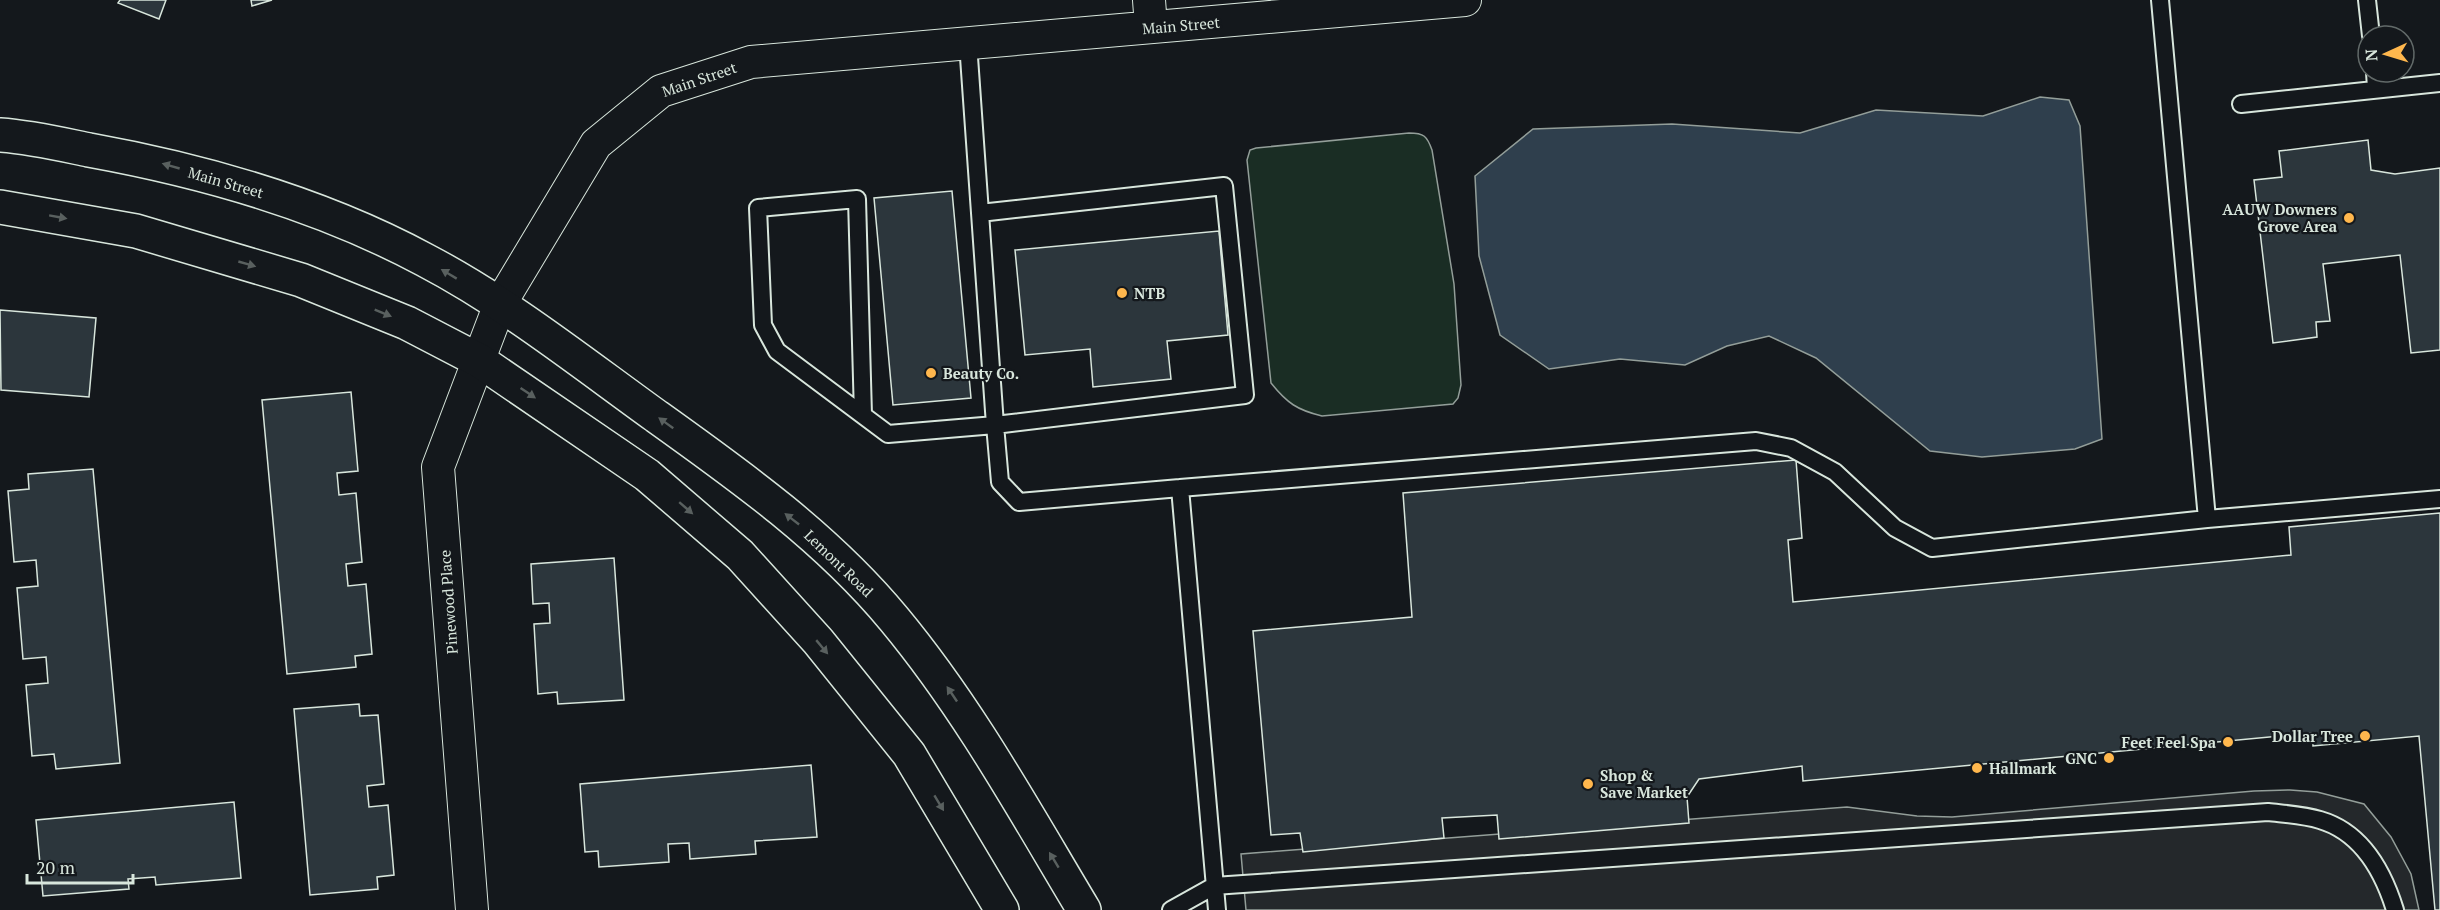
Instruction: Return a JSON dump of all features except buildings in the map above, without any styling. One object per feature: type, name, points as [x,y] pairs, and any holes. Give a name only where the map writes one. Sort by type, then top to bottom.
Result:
[{"type":"main road","name":"Main Street","points":[[0,135],[157,162],[322,211],[426,260],[500,304]]},
{"type":"main road","points":[[0,207],[136,231],[301,280],[407,323],[480,361],[647,475],[740,555],[818,641],[909,754],[1002,910]]},
{"type":"main road","name":"Lemont Road","points":[[500,304],[714,457],[819,541],[892,616],[951,691],[1084,910]]},
{"type":"street","name":"Main Street","points":[[500,304],[596,144],[661,91],[751,62],[968,43],[1150,14],[1464,0]]},
{"type":"street","name":"Pinewood Place","points":[[472,910],[438,467],[500,304]]},
{"type":"lane","points":[[2160,0],[2207,519]]},
{"type":"lane","points":[[2367,0],[2370,24]]},
{"type":"lane","points":[[968,43],[1000,482],[1019,502],[1756,441],[1791,448],[1835,472],[1895,528],[1932,548],[2207,519],[2440,499]]},
{"type":"lane","points":[[2241,104],[2440,83]]},
{"type":"lane","points":[[2375,84],[2376,89]]},
{"type":"lane","points":[[863,415],[857,199],[758,208],[763,326],[777,351],[888,434],[995,425],[1245,395],[1224,186],[980,213]]},
{"type":"lane","points":[[1180,488],[1217,910]]},
{"type":"lane","points":[[1171,910],[1214,886],[2268,812],[2319,819],[2346,830],[2370,855],[2388,889],[2394,910]]},
{"type":"green space","points":[[1409,133],[1424,136],[1432,150],[1454,284],[1461,385],[1458,398],[1453,404],[1322,416],[1306,411],[1288,401],[1271,383],[1247,160],[1250,150]]},
{"type":"shaded area","points":[[2254,791],[2317,792],[2364,804],[2391,837],[2411,874],[2419,910],[1246,910],[1241,854],[1847,807],[1917,816],[1952,817]]},
{"type":"water","points":[[2040,97],[2069,100],[2080,126],[2102,439],[2075,449],[1982,457],[1930,451],[1816,358],[1769,336],[1727,346],[1685,365],[1620,359],[1549,369],[1500,335],[1479,256],[1475,176],[1533,129],[1672,124],[1800,133],[1876,110],[1983,116]]},
{"type":"place","name":"AAUW Downers Grove Area","points":[[2349,218]]},
{"type":"place","name":"NTB","points":[[1122,293]]},
{"type":"place","name":"Beauty Co.","points":[[931,373]]},
{"type":"place","name":"Dollar Tree","points":[[2365,736]]},
{"type":"place","name":"Feet Feel Spa","points":[[2228,742]]},
{"type":"place","name":"GNC","points":[[2109,758]]},
{"type":"place","name":"Hallmark","points":[[1977,768]]},
{"type":"place","name":"Shop & Save Market","points":[[1588,784]]}]
